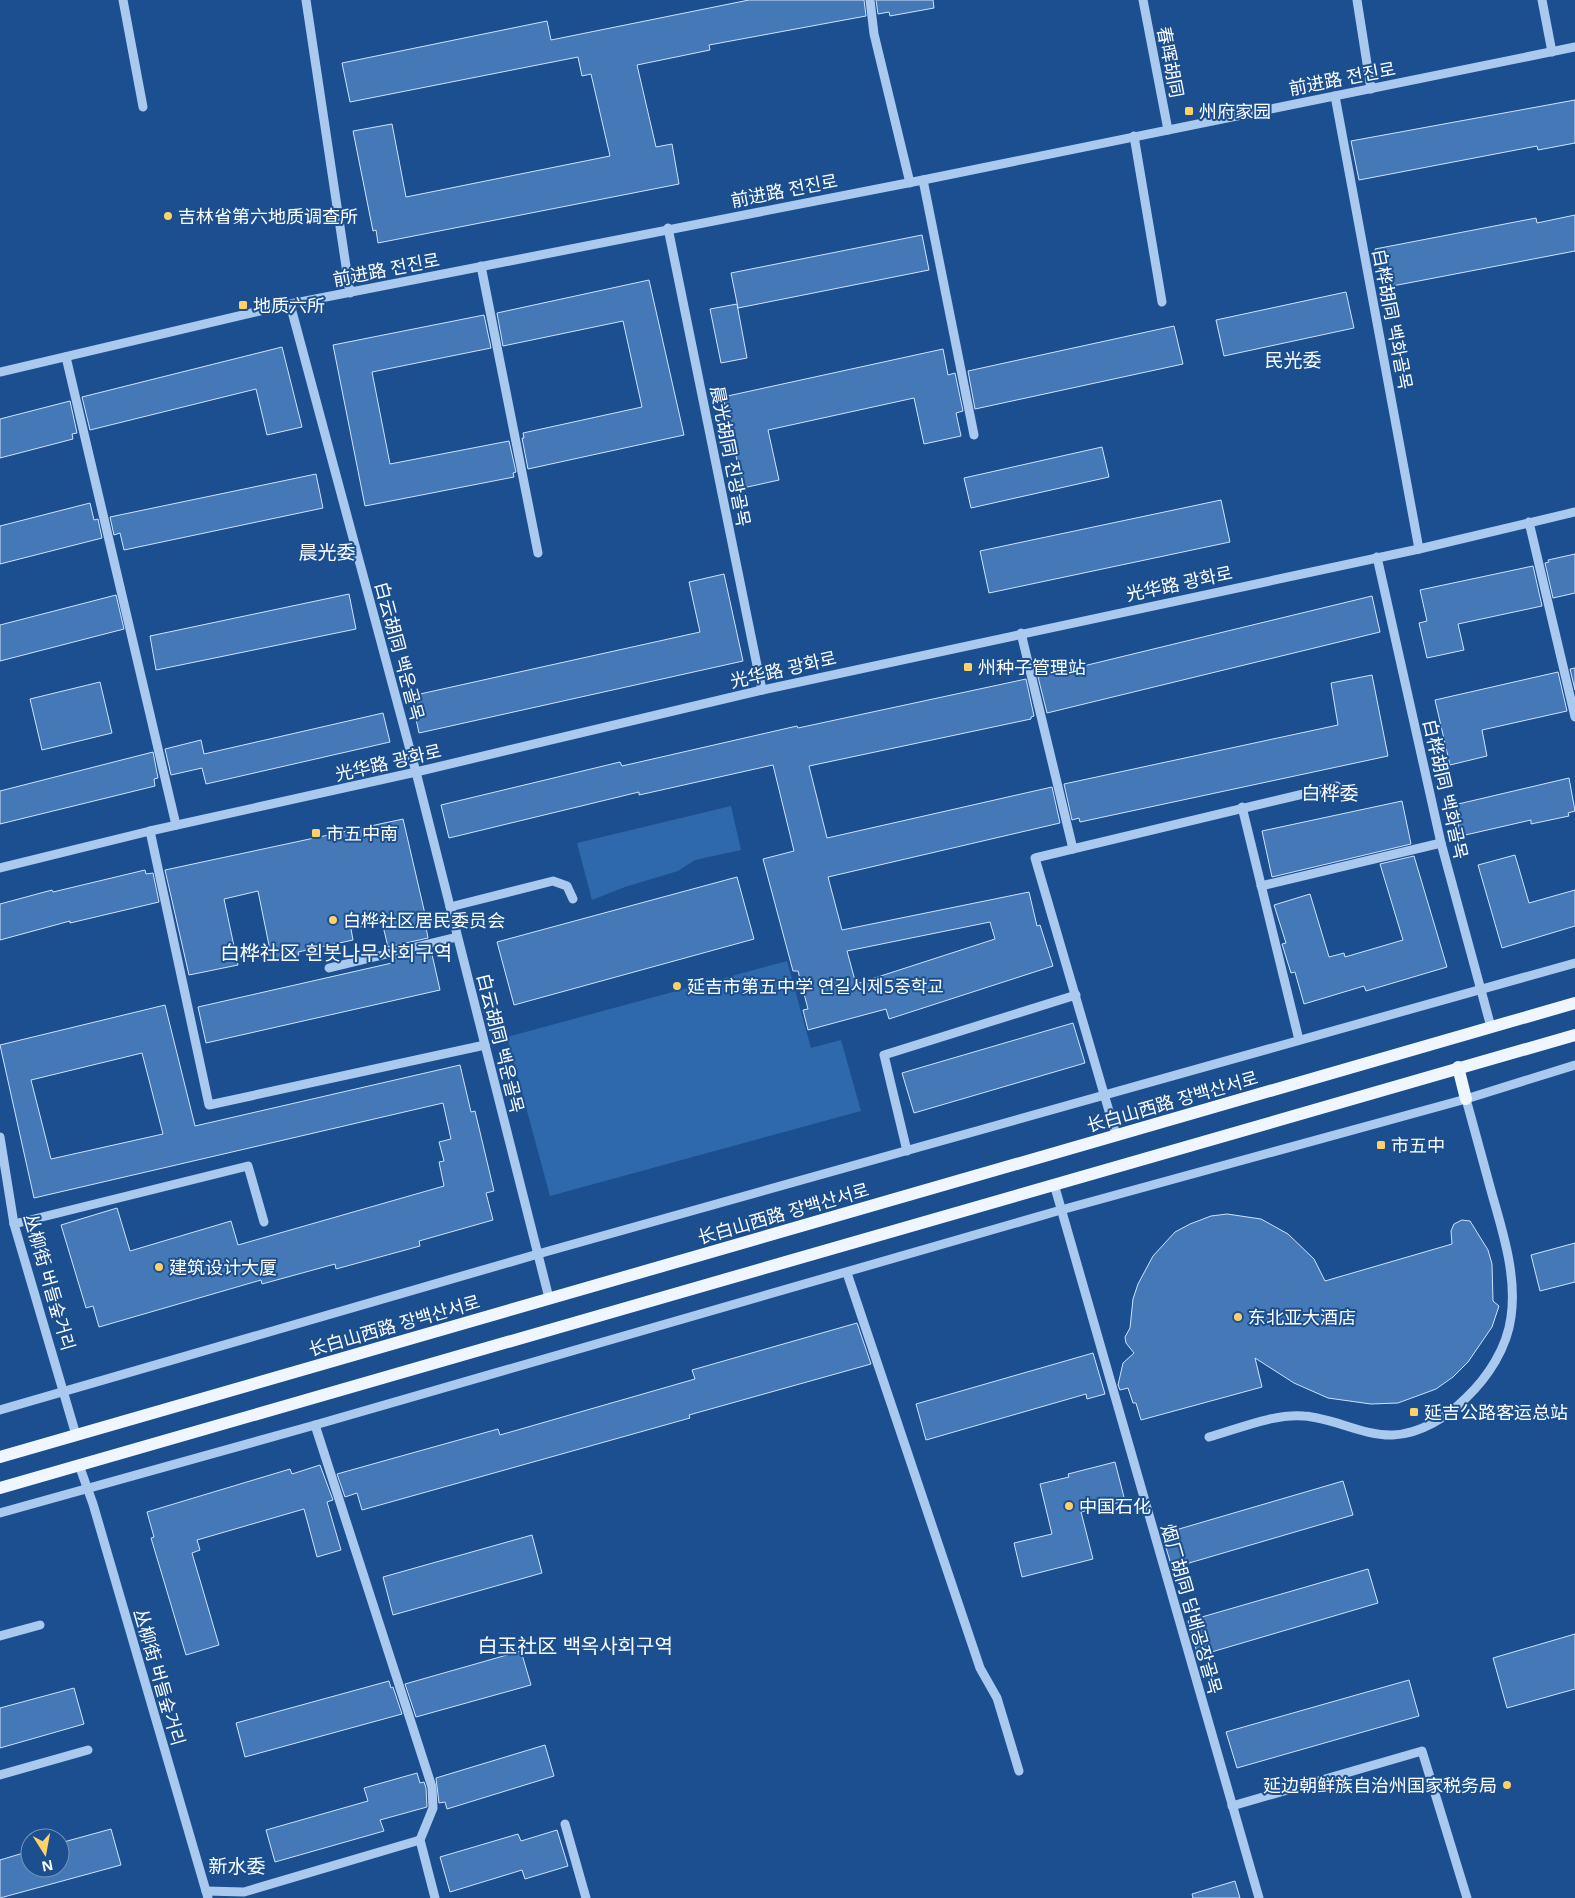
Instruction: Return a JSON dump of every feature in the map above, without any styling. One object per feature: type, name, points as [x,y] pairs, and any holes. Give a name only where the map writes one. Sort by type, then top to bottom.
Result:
[{"type":"main road","name":"长白山西路 장백산서로","points":[[0,1456],[1575,1003]]},
{"type":"main road","points":[[0,1488],[1458,1067],[1575,1035]]},
{"type":"main road","points":[[1458,1067],[1466,1099]]},
{"type":"street","points":[[123,0],[143,106]]},
{"type":"street","points":[[306,0],[350,293]]},
{"type":"street","points":[[870,0],[874,34],[910,183]]},
{"type":"street","name":"春晖胡同","points":[[1143,0],[1168,130]]},
{"type":"street","points":[[1357,0],[1371,89]]},
{"type":"street","points":[[1542,0],[1552,52]]},
{"type":"street","name":"前进路 전진로","points":[[0,372],[290,304],[668,228],[910,183],[1575,47]]},
{"type":"street","name":"白桦胡同 백화골목","points":[[1334,96],[1419,549]]},
{"type":"street","points":[[1134,136],[1162,302]]},
{"type":"street","points":[[923,180],[974,435]]},
{"type":"street","name":"晨光胡同 진광골목","points":[[668,228],[762,690]]},
{"type":"street","points":[[481,266],[538,553]]},
{"type":"street","name":"白云胡同 백운골목","points":[[290,304],[416,772],[549,1298]]},
{"type":"street","points":[[66,357],[176,825]]},
{"type":"street","name":"光华路 광화로","points":[[0,868],[150,831],[416,772],[762,690],[1419,549],[1575,512]]},
{"type":"street","points":[[1529,522],[1575,717]]},
{"type":"street","name":"白桦胡同 백화골목","points":[[1377,557],[1440,843],[1491,1027]]},
{"type":"street","points":[[1021,633],[1073,849]]},
{"type":"street","points":[[1116,1135],[1035,858],[1337,786]]},
{"type":"street","points":[[1242,808],[1299,1040]]},
{"type":"street","points":[[150,831],[209,1105],[485,1045]]},
{"type":"street","points":[[1261,886],[1440,843]]},
{"type":"street","points":[[450,907],[553,881],[566,886],[573,899]]},
{"type":"street","points":[[329,968],[457,937]]},
{"type":"street","points":[[0,1410],[538,1254],[1575,963]]},
{"type":"street","points":[[908,1151],[884,1055],[1076,995]]},
{"type":"street","points":[[0,1513],[86,1487],[315,1425],[1061,1210],[1466,1099],[1575,1065]]},
{"type":"street","points":[[1209,1437],[1284,1416],[1303,1415],[1377,1433],[1393,1435],[1415,1430],[1439,1420],[1458,1406],[1477,1387],[1493,1366],[1505,1339],[1511,1317],[1510,1266],[1500,1222],[1466,1099]]},
{"type":"street","name":"丛柳街 버들숲거리","points":[[0,1137],[14,1224],[76,1435]]},
{"type":"street","points":[[14,1224],[248,1166],[264,1222]]},
{"type":"street","name":"烟厂胡同 담배공장골목","points":[[1054,1184],[1259,1898]]},
{"type":"street","points":[[847,1273],[977,1659],[997,1698],[1019,1771]]},
{"type":"street","points":[[315,1425],[432,1787],[433,1808],[420,1840],[435,1898]]},
{"type":"street","name":"丛柳街 버들숲거리","points":[[79,1465],[207,1894]]},
{"type":"street","points":[[0,1636],[40,1625]]},
{"type":"street","points":[[0,1775],[88,1750]]},
{"type":"street","points":[[1232,1806],[1422,1750],[1467,1898]]},
{"type":"street","points":[[565,1824],[586,1898]]},
{"type":"street","points":[[207,1894],[244,1892],[420,1840]]},
{"type":"shaded area","points":[[731,806],[741,850],[695,860],[678,871],[625,887],[592,900],[577,843]]},
{"type":"shaded area","points":[[787,961],[811,1048],[841,1040],[861,1111],[550,1196],[507,1037]]},
{"type":"building","points":[[749,0],[864,0],[866,16],[709,45],[710,50],[637,65],[656,147],[672,144],[679,184],[378,243],[376,230],[373,231],[353,131],[392,124],[406,197],[610,156],[591,74],[582,76],[578,57],[350,102],[342,63],[547,21],[551,40]]},
{"type":"building","points":[[876,0],[933,0],[934,8],[890,16],[889,12],[878,14]]},
{"type":"building","points":[[1575,100],[1575,143],[1538,150],[1537,146],[1359,180],[1351,141]]},
{"type":"building","points":[[1575,215],[1575,251],[1382,288],[1375,249],[1536,218],[1537,223]]},
{"type":"building","points":[[922,235],[929,270],[738,308],[731,273]]},
{"type":"building","points":[[649,280],[684,435],[528,469],[522,438],[524,438],[523,433],[642,407],[623,321],[503,346],[497,313]]},
{"type":"building","points":[[1346,292],[1354,328],[1224,356],[1216,320]]},
{"type":"building","points":[[737,304],[747,358],[721,363],[710,309]]},
{"type":"building","points":[[484,315],[491,348],[372,372],[390,464],[509,441],[516,472],[513,473],[514,477],[365,506],[333,345]]},
{"type":"building","points":[[1174,326],[1183,364],[975,409],[968,371]]},
{"type":"building","points":[[282,347],[302,427],[267,435],[256,389],[90,430],[82,397]]},
{"type":"building","points":[[943,349],[948,375],[955,373],[963,411],[956,413],[961,436],[924,444],[914,398],[768,430],[779,480],[743,488],[723,397]]},
{"type":"building","points":[[70,401],[77,433],[72,434],[73,439],[0,458],[0,419]]},
{"type":"building","points":[[1102,447],[1109,477],[971,508],[964,478]]},
{"type":"building","points":[[316,474],[323,508],[124,550],[120,533],[114,535],[110,517]]},
{"type":"building","points":[[1221,500],[1230,542],[989,593],[980,551]]},
{"type":"building","points":[[90,503],[94,520],[98,519],[102,538],[0,564],[0,526]]},
{"type":"building","points":[[1575,554],[1575,593],[1553,598],[1545,563],[1549,562],[1548,560]]},
{"type":"building","points":[[1533,566],[1542,606],[1458,624],[1464,650],[1427,658],[1419,623],[1427,621],[1420,590]]},
{"type":"building","points":[[724,574],[743,661],[419,733],[411,696],[700,632],[689,582]]},
{"type":"building","points":[[349,594],[356,629],[156,670],[150,636]]},
{"type":"building","points":[[116,595],[124,629],[0,661],[0,625]]},
{"type":"building","points":[[1372,596],[1380,632],[1047,713],[1038,677]]},
{"type":"building","points":[[1575,668],[1575,690],[1570,669]]},
{"type":"building","points":[[1558,672],[1567,711],[1482,730],[1487,756],[1450,765],[1435,700]]},
{"type":"building","points":[[1372,675],[1388,756],[1080,822],[1079,818],[1072,820],[1064,784],[1338,725],[1331,683]]},
{"type":"building","points":[[1026,679],[1034,716],[1031,719],[809,766],[827,838],[1052,787],[1060,823],[828,877],[842,930],[1029,892],[1037,926],[1040,925],[1053,966],[889,1019],[886,1009],[808,1030],[803,1010],[808,1009],[798,971],[793,971],[763,859],[794,851],[773,765],[639,795],[639,792],[449,838],[441,805],[620,762],[622,766],[797,726],[798,728]],"holes":[[[990,922],[995,939],[856,984],[847,951]]]},
{"type":"building","points":[[100,682],[112,733],[42,750],[30,699]]},
{"type":"building","points":[[383,713],[390,742],[206,784],[202,768],[171,775],[165,749],[201,740],[204,754]]},
{"type":"building","points":[[153,752],[158,778],[154,779],[155,786],[0,824],[0,791]]},
{"type":"building","points":[[1569,778],[1575,811],[1568,813],[1569,816],[1531,824],[1531,820],[1461,836],[1454,805]]},
{"type":"building","points":[[1402,801],[1411,844],[1272,877],[1262,831]]},
{"type":"building","points":[[403,819],[428,927],[426,927],[428,938],[388,947],[382,922],[351,929],[353,940],[298,952],[299,955],[272,960],[258,891],[224,899],[238,965],[189,975],[165,870]]},
{"type":"building","points":[[1515,855],[1529,903],[1575,890],[1575,926],[1502,948],[1478,865]]},
{"type":"building","points":[[1414,856],[1447,967],[1366,991],[1364,986],[1304,1004],[1295,972],[1291,973],[1282,944],[1286,943],[1274,905],[1310,894],[1329,957],[1344,953],[1345,957],[1403,940],[1380,864]]},
{"type":"building","points":[[145,870],[146,874],[153,873],[159,902],[70,923],[70,921],[0,940],[0,904],[52,890],[53,892]]},
{"type":"building","points":[[737,877],[754,939],[514,1005],[497,942]]},
{"type":"building","points":[[431,950],[440,990],[206,1043],[198,1007],[392,963],[391,959]]},
{"type":"building","points":[[165,1005],[195,1126],[460,1065],[471,1112],[475,1111],[494,1191],[486,1193],[493,1220],[419,1241],[420,1246],[336,1269],[335,1264],[262,1284],[261,1280],[99,1327],[93,1306],[86,1308],[61,1225],[117,1208],[130,1251],[231,1221],[238,1245],[444,1186],[439,1162],[444,1161],[439,1142],[451,1139],[443,1103],[34,1198],[0,1045]],"holes":[[[142,1053],[163,1134],[51,1159],[31,1080]]]},
{"type":"building","points":[[1073,1023],[1085,1063],[914,1113],[902,1073]]},
{"type":"building","points":[[1227,1214],[1261,1219],[1288,1234],[1314,1259],[1325,1281],[1452,1244],[1451,1231],[1454,1224],[1462,1220],[1470,1221],[1488,1250],[1492,1264],[1493,1301],[1499,1306],[1492,1327],[1468,1362],[1453,1377],[1436,1389],[1398,1403],[1371,1404],[1328,1398],[1294,1383],[1255,1358],[1262,1387],[1141,1420],[1136,1403],[1133,1403],[1128,1388],[1120,1390],[1118,1385],[1123,1363],[1134,1353],[1126,1343],[1125,1337],[1130,1328],[1133,1299],[1138,1284],[1153,1256],[1175,1232],[1211,1216]]},
{"type":"building","points":[[1575,1243],[1575,1282],[1540,1291],[1531,1255]]},
{"type":"building","points":[[857,1323],[871,1364],[689,1415],[690,1418],[362,1510],[357,1493],[345,1497],[337,1474],[498,1429],[500,1435],[695,1379],[692,1370]]},
{"type":"building","points":[[1093,1353],[1105,1394],[1087,1399],[1086,1394],[926,1440],[916,1404]]},
{"type":"building","points":[[1115,1462],[1125,1501],[1081,1512],[1093,1559],[1022,1577],[1014,1543],[1052,1534],[1040,1484],[1069,1477],[1068,1474]]},
{"type":"building","points":[[320,1465],[333,1500],[327,1502],[341,1550],[317,1557],[304,1509],[197,1540],[200,1550],[192,1553],[219,1645],[186,1655],[151,1538],[154,1537],[147,1512],[290,1469],[292,1474]]},
{"type":"building","points":[[1343,1481],[1353,1515],[1172,1568],[1162,1534]]},
{"type":"building","points":[[532,1535],[542,1573],[393,1615],[383,1577]]},
{"type":"building","points":[[1368,1569],[1378,1603],[1198,1656],[1188,1621]]},
{"type":"building","points":[[1575,1634],[1575,1689],[1507,1708],[1493,1658]]},
{"type":"building","points":[[521,1651],[531,1685],[416,1717],[405,1684]]},
{"type":"building","points":[[1409,1680],[1419,1716],[1237,1768],[1226,1732]]},
{"type":"building","points":[[389,1681],[391,1688],[393,1687],[402,1714],[245,1757],[236,1723]]},
{"type":"building","points":[[74,1688],[84,1724],[0,1748],[0,1708]]},
{"type":"building","points":[[545,1745],[554,1776],[447,1809],[445,1802],[439,1803],[436,1778]]},
{"type":"building","points":[[417,1773],[420,1783],[424,1782],[426,1788],[427,1807],[380,1820],[384,1831],[275,1862],[266,1830],[368,1801],[364,1788]]},
{"type":"building","points":[[111,1829],[121,1865],[0,1898],[0,1860],[20,1854],[20,1878],[70,1878],[70,1840]]},
{"type":"building","points":[[557,1830],[568,1866],[525,1879],[522,1870],[450,1892],[440,1857],[518,1834],[521,1841]]},
{"type":"building","points":[[1235,1881],[1240,1898],[1193,1898],[1192,1894]]},
{"type":"place","name":"州府家园","points":[[1189,111]]},
{"type":"place","name":"吉林省第六地质调查所","points":[[168,216]]},
{"type":"place","name":"地质六所","points":[[243,305]]},
{"type":"place","name":"州种子管理站","points":[[968,667]]},
{"type":"place","name":"市五中南","points":[[316,833]]},
{"type":"place","name":"白桦社区居民委员会","points":[[333,920]]},
{"type":"place","name":"延吉市第五中学 연길시제5중학교","points":[[677,986]]},
{"type":"place","name":"市五中","points":[[1381,1145]]},
{"type":"place","name":"建筑设计大厦","points":[[159,1267]]},
{"type":"place","name":"东北亚大酒店","points":[[1238,1317]]},
{"type":"place","name":"延吉公路客运总站","points":[[1414,1412]]},
{"type":"place","name":"中国石化","points":[[1069,1506]]},
{"type":"place","name":"延边朝鲜族自治州国家税务局","points":[[1507,1785]]},
{"type":"district","name":"民光委","points":[[1293,360]]},
{"type":"district","name":"晨光委","points":[[327,552]]},
{"type":"district","name":"白桦委","points":[[1330,793]]},
{"type":"district","name":"白桦社区 흰봇나무사회구역","points":[[336,952]]},
{"type":"district","name":"白玉社区 백옥사회구역","points":[[575,1645]]},
{"type":"district","name":"新水委","points":[[237,1866]]}]
